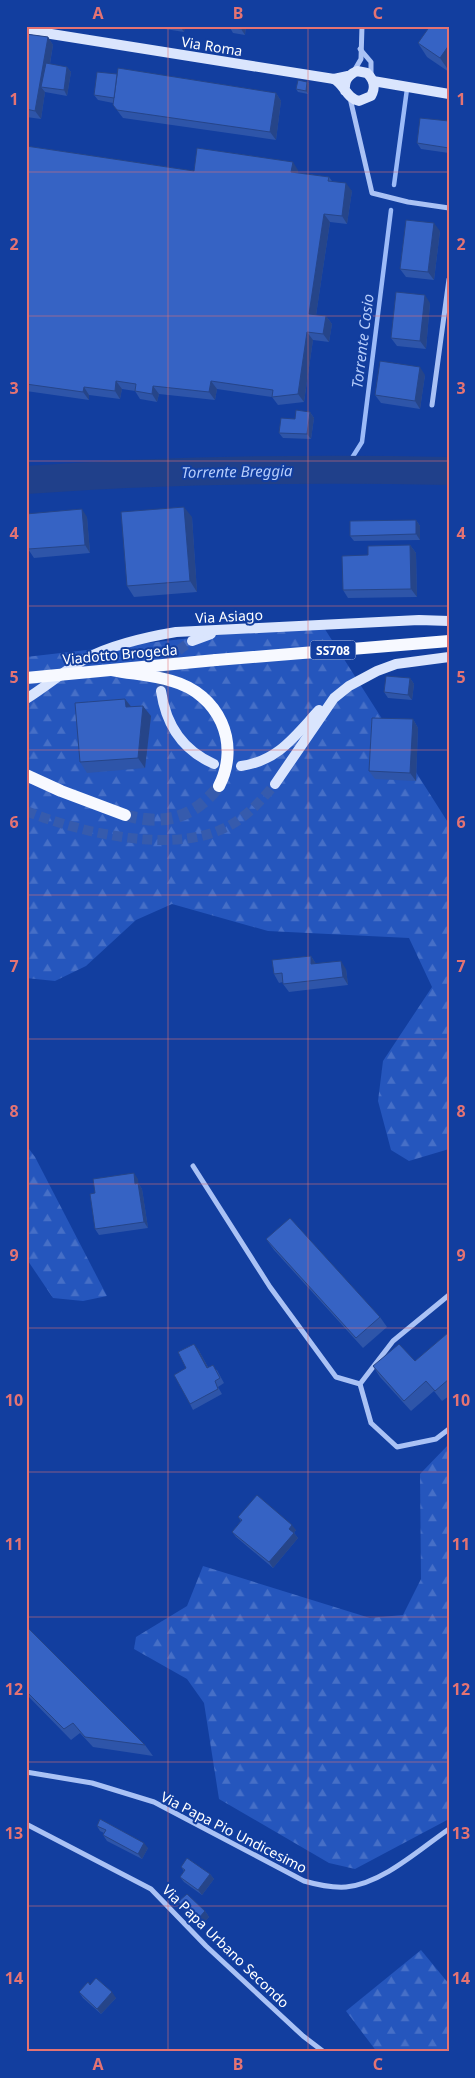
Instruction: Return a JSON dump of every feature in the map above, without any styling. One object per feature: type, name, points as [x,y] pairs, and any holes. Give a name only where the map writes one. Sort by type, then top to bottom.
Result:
[{"type":"main road","name":"Viadotto Brogeda","points":[[26,678],[449,641]]},
{"type":"main road","name":"SS708","points":[[112,670],[172,681],[187,686],[207,700],[220,717],[228,740],[228,762],[219,786]]},
{"type":"main road","points":[[26,775],[61,791],[125,815]]},
{"type":"street","points":[[362,26],[360,59],[345,82],[372,193],[449,208]]},
{"type":"street","name":"Via Roma","points":[[26,30],[334,79],[350,75]]},
{"type":"street","points":[[360,48],[370,62],[374,88],[370,96]]},
{"type":"street","points":[[350,75],[362,71],[372,79],[404,87],[449,94]]},
{"type":"street","points":[[334,79],[341,83],[348,94],[359,101],[393,88],[404,87]]},
{"type":"street","points":[[432,405],[449,279]]},
{"type":"street","name":"Via Asiago","points":[[26,699],[87,658],[161,635],[419,620],[449,621]]},
{"type":"street","name":"SS708","points":[[192,641],[221,631]]},
{"type":"street","name":"SS708","points":[[241,766],[258,763],[274,756],[318,710],[362,678],[383,668],[416,660],[449,657]]},
{"type":"street","points":[[162,691],[164,708],[175,732],[191,752],[214,764]]},
{"type":"street","name":"SS708","points":[[275,784],[334,698]]},
{"type":"street","points":[[194,1166],[270,1287],[336,1377],[360,1384]]},
{"type":"street","points":[[360,1384],[393,1341],[449,1295]]},
{"type":"street","points":[[360,1384],[371,1423],[397,1447],[436,1440],[449,1429]]},
{"type":"street","name":"Via Papa Pio Undicesimo","points":[[26,1772],[92,1783],[154,1802],[304,1881],[325,1886],[347,1887],[374,1880],[449,1829]]},
{"type":"street","name":"Via Papa Urbano Secondo","points":[[26,1824],[151,1889],[206,1946],[303,2036],[324,2052]]},
{"type":"green space","points":[[321,623],[449,824],[449,1149],[409,1161],[391,1150],[378,1101],[383,1061],[432,987],[409,938],[268,931],[172,904],[136,920],[86,966],[55,981],[26,978],[26,657]]},
{"type":"green space","points":[[26,1145],[35,1157],[107,1296],[83,1301],[53,1298],[26,1258]]},
{"type":"green space","points":[[449,1444],[449,1819],[355,1869],[329,1863],[219,1799],[204,1703],[187,1679],[134,1649],[136,1637],[187,1606],[203,1566],[370,1618],[403,1615],[421,1579],[420,1474]]},
{"type":"green space","points":[[421,1950],[449,1984],[449,2052],[377,2052],[346,2011]]},
{"type":"building","points":[[241,26],[241,29],[229,27]]},
{"type":"building","points":[[430,26],[449,26],[449,45],[440,58],[418,43]]},
{"type":"building","points":[[26,34],[48,37],[35,111],[26,109]]},
{"type":"building","points":[[46,63],[67,67],[64,90],[41,87]]},
{"type":"building","points":[[118,68],[276,93],[270,132],[117,110],[113,105]]},
{"type":"building","points":[[97,72],[117,74],[114,98],[94,95]]},
{"type":"building","points":[[298,80],[307,82],[306,91],[296,89]]},
{"type":"building","points":[[420,118],[449,121],[449,148],[417,143]]},
{"type":"building","points":[[26,146],[194,171],[197,148],[293,162],[291,172],[329,177],[328,181],[346,183],[342,216],[324,214],[309,314],[326,316],[323,334],[307,332],[298,394],[272,397],[273,390],[211,381],[209,392],[153,386],[152,394],[135,391],[136,384],[116,381],[115,391],[84,387],[83,392],[26,384]]},
{"type":"building","points":[[406,220],[434,223],[428,272],[400,269]]},
{"type":"building","points":[[396,292],[425,295],[420,341],[391,338]]},
{"type":"building","points":[[380,361],[420,367],[415,401],[375,395]]},
{"type":"building","points":[[296,410],[310,412],[307,434],[279,433],[281,418],[295,419]]},
{"type":"building","points":[[184,507],[190,581],[127,586],[121,512]]},
{"type":"building","points":[[82,509],[85,545],[28,549],[26,514]]},
{"type":"building","points":[[416,520],[416,534],[350,536],[350,521]]},
{"type":"building","points":[[410,545],[411,589],[343,590],[342,556],[368,555],[368,546]]},
{"type":"building","points":[[386,676],[410,678],[408,695],[384,692]]},
{"type":"building","points":[[125,699],[126,707],[143,706],[138,758],[80,762],[75,703]]},
{"type":"building","points":[[372,718],[413,719],[410,773],[369,771]]},
{"type":"building","points":[[311,956],[311,964],[341,961],[343,977],[283,984],[282,973],[274,974],[272,960]]},
{"type":"building","points":[[134,1173],[135,1184],[138,1183],[144,1222],[95,1229],[90,1194],[95,1193],[93,1179]]},
{"type":"building","points":[[290,1218],[380,1317],[356,1338],[266,1239]]},
{"type":"building","points":[[449,1332],[449,1379],[435,1391],[426,1381],[404,1401],[373,1366],[399,1344],[415,1361]]},
{"type":"building","points":[[194,1344],[207,1368],[213,1365],[220,1378],[215,1381],[218,1389],[190,1404],[174,1375],[186,1368],[178,1352]]},
{"type":"building","points":[[257,1495],[292,1525],[289,1529],[294,1533],[269,1562],[232,1532],[242,1520],[238,1517]]},
{"type":"building","points":[[26,1626],[145,1745],[85,1737],[73,1723],[64,1729],[26,1691]]},
{"type":"building","points":[[100,1819],[144,1843],[138,1854],[103,1835],[106,1830],[97,1826]]},
{"type":"building","points":[[187,1858],[210,1874],[198,1890],[180,1877],[185,1870],[181,1867]]},
{"type":"building","points":[[187,1894],[205,1911],[197,1920],[178,1902]]},
{"type":"building","points":[[96,1978],[112,1992],[97,2009],[79,1992],[88,1982],[90,1985]]},
{"type":"waterway","name":"Torrente Cosio","points":[[394,185],[407,89]]},
{"type":"waterway","name":"Torrente Cosio","points":[[345,469],[362,442],[391,210]]},
{"type":"waterway","name":"Torrente Breggia","points":[[26,480],[238,471],[449,471]]},
{"type":"tunnel","points":[[161,691],[164,674],[169,662],[178,651],[192,641]]},
{"type":"tunnel","points":[[26,811],[47,819],[96,832],[149,840],[175,840],[199,837],[236,822],[263,798],[275,784]]},
{"type":"tunnel","points":[[125,815],[153,820],[177,817],[199,806],[219,786]]}]
